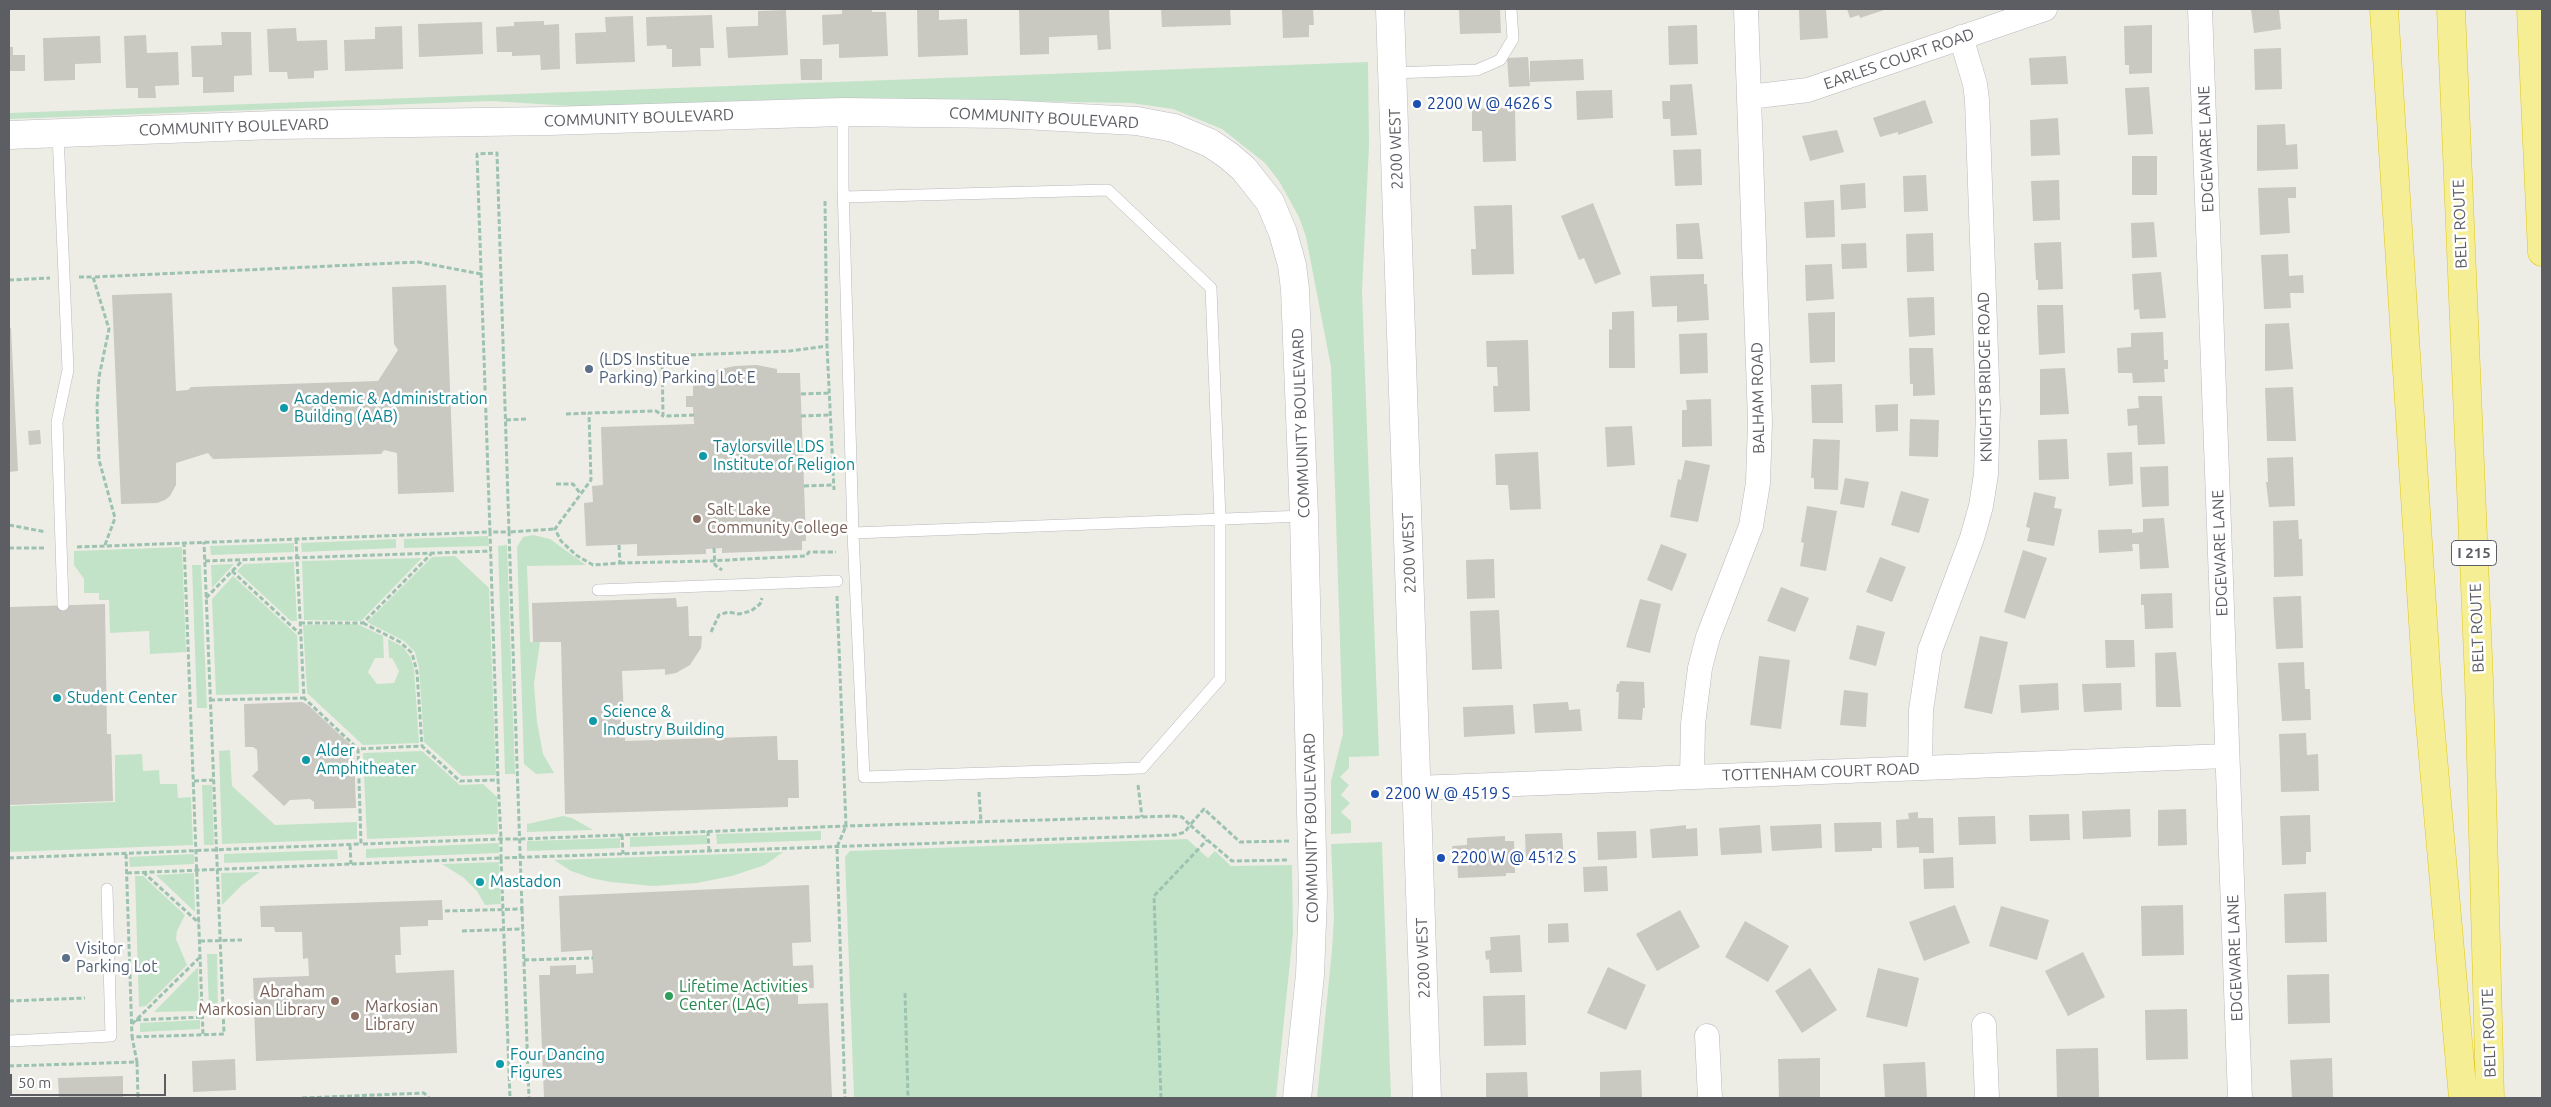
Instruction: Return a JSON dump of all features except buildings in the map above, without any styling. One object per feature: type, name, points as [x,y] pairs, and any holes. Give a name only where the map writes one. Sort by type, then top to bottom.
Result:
[{"type":"highway","points":[[2384,9],[2428,700],[2462,1098]]},
{"type":"highway","name":"BELT ROUTE","points":[[2451,9],[2479,680],[2490,1098]]},
{"type":"highway","points":[[2531,9],[2542,252]]},
{"type":"street","name":"2200 WEST","points":[[1390,9],[1427,1098]]},
{"type":"street","name":"BALHAM ROAD","points":[[1692,778],[1694,714],[1700,668],[1708,637],[1751,526],[1758,482],[1760,422],[1746,9]]},
{"type":"street","name":"EARLES COURT ROAD","points":[[1749,96],[1808,90],[2046,9]]},
{"type":"street","name":"EDGEWARE LANE","points":[[2200,9],[2240,1098]]},
{"type":"street","name":"KNIGHTS BRIDGE ROAD","points":[[1920,768],[1921,710],[1930,650],[1972,538],[1981,506],[1987,466],[1988,409],[1977,100],[1973,76],[1961,37]]},
{"type":"street","name":"COMMUNITY BOULEVARD","points":[[9,135],[275,125],[549,122],[843,112],[1003,114],[1137,121],[1174,128],[1210,143],[1229,156],[1244,169],[1270,202],[1283,232],[1292,264],[1297,314],[1314,896],[1310,975],[1297,1098]]},
{"type":"street","name":"TOTTENHAM COURT ROAD","points":[[1416,788],[2227,756]]},
{"type":"street","points":[[1984,1025],[1987,1098]]},
{"type":"street","points":[[1707,1036],[1710,1098]]},
{"type":"lane","points":[[1393,72],[1477,70],[1500,60],[1513,39],[1511,9]]},
{"type":"lane","points":[[843,112],[844,197],[853,533],[864,777],[1142,768],[1220,679],[1220,519],[1211,288],[1108,190],[844,197]]},
{"type":"lane","points":[[58,133],[68,370],[57,422],[63,605]]},
{"type":"lane","points":[[853,533],[1304,516]]},
{"type":"lane","points":[[598,590],[837,581]]},
{"type":"lane","points":[[9,1041],[111,1036],[106,889]]},
{"type":"path","points":[[510,1098],[476,154],[497,153],[529,1098]]},
{"type":"path","points":[[105,546],[115,518],[99,460],[96,406],[99,377],[109,329],[93,276],[418,262],[481,274]]},
{"type":"path","points":[[663,416],[662,356],[790,351],[827,346]]},
{"type":"path","points":[[801,394],[830,393]]},
{"type":"path","points":[[566,414],[656,411],[663,416],[694,415]]},
{"type":"path","points":[[9,548],[555,529],[592,480],[589,413]]},
{"type":"path","points":[[802,416],[830,415]]},
{"type":"path","points":[[506,420],[526,419]]},
{"type":"path","points":[[556,484],[573,484],[580,494]]},
{"type":"path","points":[[804,486],[834,485]]},
{"type":"path","points":[[9,525],[61,534]]},
{"type":"path","points":[[555,529],[561,541],[576,555],[593,564],[806,556],[809,552],[836,552]]},
{"type":"path","points":[[296,539],[304,698],[358,749],[361,844]]},
{"type":"path","points":[[184,542],[203,1034]]},
{"type":"path","points":[[132,1037],[224,1034],[204,542]]},
{"type":"path","points":[[619,545],[620,563]]},
{"type":"path","points":[[714,548],[714,560]]},
{"type":"path","points":[[204,561],[491,551]]},
{"type":"path","points":[[363,623],[431,553]]},
{"type":"path","points":[[206,598],[242,560]]},
{"type":"path","points":[[232,571],[300,634]]},
{"type":"path","points":[[711,632],[716,619],[723,613],[739,614],[756,608],[760,604],[762,593]]},
{"type":"path","points":[[300,623],[363,623],[400,642],[412,654],[417,672],[422,746],[460,781],[498,780]]},
{"type":"path","points":[[210,700],[304,698]]},
{"type":"path","points":[[358,749],[422,746]]},
{"type":"path","points":[[194,781],[213,780]]},
{"type":"path","points":[[1138,785],[1142,817]]},
{"type":"path","points":[[979,792],[980,822]]},
{"type":"path","points":[[127,873],[216,868],[1175,835],[1186,832],[1204,809],[1240,842],[1290,841]]},
{"type":"path","points":[[9,858],[846,826],[1142,817],[1182,818],[1232,861],[1292,860]]},
{"type":"path","points":[[845,1098],[837,847],[846,826]]},
{"type":"path","points":[[708,831],[709,851]]},
{"type":"path","points":[[622,835],[622,854]]},
{"type":"path","points":[[1161,1098],[1154,896],[1207,840]]},
{"type":"path","points":[[350,845],[351,864]]},
{"type":"path","points":[[126,854],[132,1037],[137,1062],[138,1098]]},
{"type":"path","points":[[143,872],[199,924]]},
{"type":"path","points":[[445,911],[522,909]]},
{"type":"path","points":[[462,932],[523,929]]},
{"type":"path","points":[[200,941],[242,940]]},
{"type":"path","points":[[132,1024],[200,958]]},
{"type":"path","points":[[524,960],[593,958]]},
{"type":"path","points":[[905,993],[908,1098]]},
{"type":"path","points":[[9,1001],[85,998]]},
{"type":"path","points":[[136,1020],[202,1017]]},
{"type":"path","points":[[9,1066],[137,1062]]},
{"type":"path","points":[[302,1098],[424,1093],[429,1098]]},
{"type":"green space","points":[[1368,62],[1369,146],[1362,291],[1379,756],[1349,757],[1349,768],[1340,777],[1349,785],[1341,795],[1350,803],[1341,812],[1351,821],[1351,833],[1331,834],[1331,781],[1343,734],[1331,367],[1306,237],[1299,217],[1279,181],[1265,163],[1222,129],[1173,109],[1131,103],[848,98],[600,108],[492,101],[9,119],[9,113]]},
{"type":"green space","points":[[533,535],[550,539],[586,565],[527,566],[530,642],[540,642],[534,684],[537,722],[543,754],[554,773],[536,774],[524,764],[517,547],[523,537]]},
{"type":"green space","points":[[488,536],[489,546],[404,548],[404,539]]},
{"type":"green space","points":[[396,539],[396,548],[302,552],[301,543]]},
{"type":"green space","points":[[294,543],[294,552],[211,555],[210,546]]},
{"type":"green space","points":[[507,545],[515,774],[505,774],[498,546]]},
{"type":"green space","points":[[182,547],[186,652],[150,654],[149,631],[110,633],[109,600],[99,600],[99,593],[84,593],[84,579],[74,565],[74,551]]},
{"type":"green space","points":[[455,556],[489,588],[496,775],[462,776],[424,742],[419,668],[415,652],[404,641],[367,622],[432,557]]},
{"type":"green space","points":[[422,558],[361,621],[304,620],[302,561]]},
{"type":"green space","points":[[294,562],[297,621],[291,621],[237,571],[244,564]]},
{"type":"green space","points":[[234,564],[212,588],[211,565]]},
{"type":"green space","points":[[192,565],[201,565],[207,708],[197,708]]},
{"type":"green space","points":[[233,576],[297,635],[299,693],[216,695],[212,599]]},
{"type":"green space","points":[[357,624],[383,636],[384,658],[375,658],[368,672],[377,684],[394,683],[399,671],[392,658],[389,658],[388,639],[403,647],[411,658],[414,669],[419,743],[363,745],[307,693],[303,625]]},
{"type":"green space","points":[[230,750],[232,786],[275,825],[357,822],[357,839],[222,844],[219,751]]},
{"type":"green space","points":[[422,751],[460,785],[483,784],[497,797],[498,834],[367,839],[363,753]]},
{"type":"green space","points":[[142,754],[143,771],[159,770],[160,784],[177,784],[178,798],[191,797],[193,845],[9,852],[9,806],[115,802],[115,755]]},
{"type":"green space","points":[[202,785],[212,785],[214,845],[204,845]]},
{"type":"green space","points":[[563,816],[572,818],[593,830],[527,832],[527,824]]},
{"type":"green space","points":[[821,831],[821,840],[717,844],[716,834]]},
{"type":"green space","points":[[707,835],[707,844],[630,847],[630,837]]},
{"type":"green space","points":[[620,838],[620,848],[527,851],[527,841]]},
{"type":"green space","points":[[1187,839],[1208,858],[1215,851],[1231,866],[1292,865],[1293,933],[1276,1098],[854,1098],[845,857],[850,851]]},
{"type":"green space","points":[[1382,842],[1391,1098],[1317,1098],[1334,917],[1331,844]]},
{"type":"green space","points":[[499,843],[499,853],[366,858],[366,849]]},
{"type":"green space","points":[[337,850],[338,859],[224,863],[224,854]]},
{"type":"green space","points":[[783,852],[765,865],[732,876],[697,883],[653,886],[610,882],[591,878],[571,871],[554,860]]},
{"type":"green space","points":[[194,854],[194,864],[130,867],[129,857]]},
{"type":"green space","points":[[499,862],[501,904],[485,905],[477,891],[464,878],[442,864]]},
{"type":"green space","points":[[260,872],[242,885],[222,905],[221,873]]},
{"type":"green space","points":[[194,874],[195,912],[156,875]]},
{"type":"green space","points":[[135,876],[143,876],[185,915],[177,931],[176,939],[187,965],[146,1006],[139,1007]]},
{"type":"green space","points":[[207,954],[217,954],[218,1010],[209,1011]]},
{"type":"green space","points":[[198,967],[199,1011],[154,1012]]},
{"type":"green space","points":[[200,1020],[200,1029],[140,1032],[140,1023]]},
{"type":"place","name":"2200 W @ 4626 S","points":[[1417,104]]},
{"type":"place","name":"(LDS Institue Parking) Parking Lot E","points":[[589,369]]},
{"type":"place","name":"Academic & Administration Building (AAB)","points":[[284,408]]},
{"type":"place","name":"Taylorsville LDS Institute of Religion","points":[[703,456]]},
{"type":"place","name":"Salt Lake Community College","points":[[697,519]]},
{"type":"place","name":"Student Center","points":[[57,698]]},
{"type":"place","name":"Science & Industry Building","points":[[593,721]]},
{"type":"place","name":"Alder Amphitheater","points":[[306,760]]},
{"type":"place","name":"2200 W @ 4519 S","points":[[1375,794]]},
{"type":"place","name":"2200 W @ 4512 S","points":[[1441,858]]},
{"type":"place","name":"Mastadon","points":[[480,882]]},
{"type":"place","name":"Visitor Parking Lot","points":[[66,958]]},
{"type":"place","name":"Lifetime Activities Center (LAC)","points":[[669,996]]},
{"type":"place","name":"Abraham Markosian Library","points":[[335,1001]]},
{"type":"place","name":"Markosian Library","points":[[355,1016]]},
{"type":"place","name":"Four Dancing Figures","points":[[500,1064]]}]
